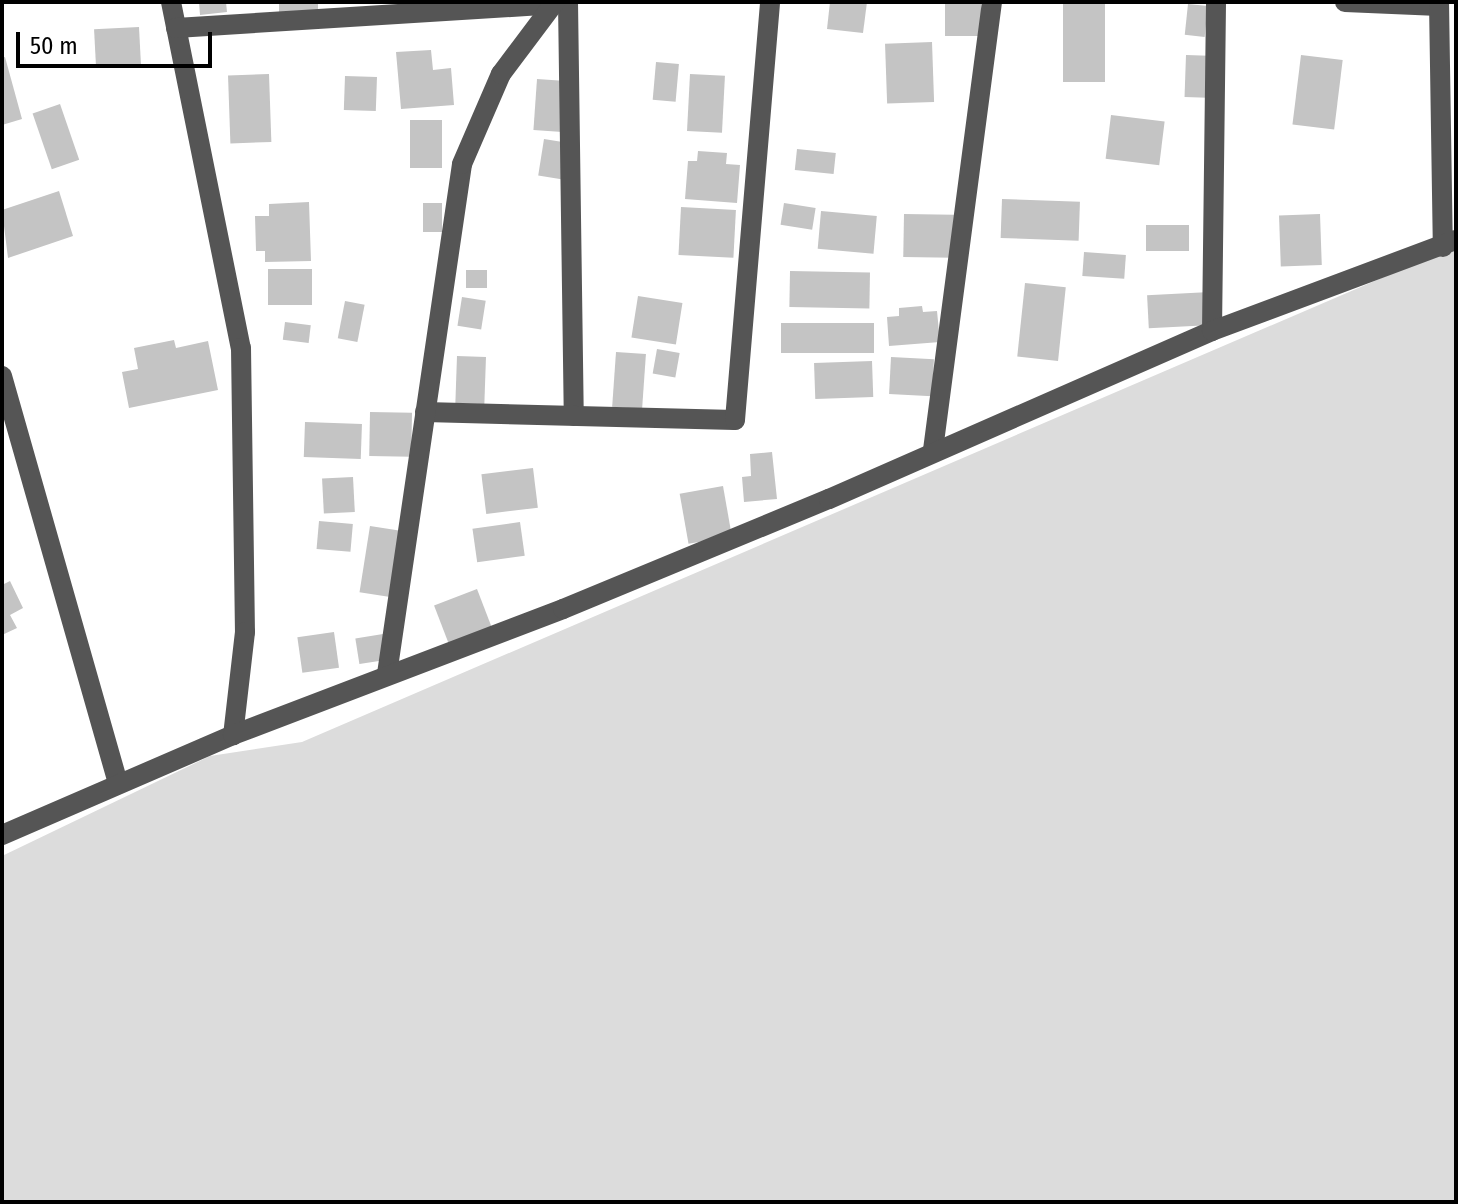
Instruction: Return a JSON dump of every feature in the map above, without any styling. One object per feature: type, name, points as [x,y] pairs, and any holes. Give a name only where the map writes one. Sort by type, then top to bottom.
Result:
[{"type":"street","points":[[171,2],[241,348],[245,632],[233,735]]},
{"type":"street","points":[[425,412],[735,420],[770,2]]},
{"type":"street","points":[[933,450],[992,2]]},
{"type":"street","points":[[1212,331],[1216,2]]},
{"type":"street","points":[[2,835],[233,735],[563,609],[1212,331],[1449,244],[1439,4],[1345,2]]},
{"type":"street","points":[[176,28],[559,3]]},
{"type":"street","points":[[559,3],[574,416]]},
{"type":"street","points":[[387,674],[462,164],[501,74],[559,3]]},
{"type":"street","points":[[2,376],[118,784]]},
{"type":"shaded area","points":[[1456,246],[1456,1202],[2,1202],[2,856],[210,756],[302,742]]},
{"type":"building","points":[[199,2],[226,2],[227,12],[200,15]]},
{"type":"building","points":[[279,2],[318,2],[318,16],[279,16]]},
{"type":"building","points":[[830,2],[867,2],[863,33],[827,29]]},
{"type":"building","points":[[945,2],[981,2],[981,36],[945,36]]},
{"type":"building","points":[[1063,2],[1105,2],[1105,82],[1063,82]]},
{"type":"building","points":[[1188,4],[1208,6],[1205,37],[1185,35]]},
{"type":"building","points":[[139,27],[141,64],[96,66],[94,29]]},
{"type":"building","points":[[932,42],[934,102],[887,104],[885,44]]},
{"type":"building","points":[[431,50],[433,70],[451,68],[454,105],[401,109],[396,52]]},
{"type":"building","points":[[1186,55],[1209,56],[1208,98],[1185,97]]},
{"type":"building","points":[[1301,55],[1343,60],[1334,130],[1292,124]]},
{"type":"building","points":[[5,57],[22,119],[2,125],[2,58]]},
{"type":"building","points":[[656,62],[679,64],[676,102],[653,100]]},
{"type":"building","points":[[269,74],[271,142],[230,143],[228,75]]},
{"type":"building","points":[[690,74],[725,76],[722,133],[687,131]]},
{"type":"building","points":[[345,76],[377,77],[376,111],[344,110]]},
{"type":"building","points":[[537,79],[566,81],[562,132],[533,130]]},
{"type":"building","points":[[60,104],[79,160],[52,169],[33,113]]},
{"type":"building","points":[[1111,115],[1165,122],[1159,165],[1106,159]]},
{"type":"building","points":[[410,120],[442,120],[442,168],[410,168]]},
{"type":"building","points":[[544,139],[569,143],[563,179],[538,176]]},
{"type":"building","points":[[797,149],[836,153],[834,174],[795,170]]},
{"type":"building","points":[[698,151],[727,153],[726,164],[740,165],[737,203],[685,199],[688,161],[697,161]]},
{"type":"building","points":[[59,191],[73,236],[8,258],[2,210]]},
{"type":"building","points":[[1002,199],[1080,202],[1079,241],[1001,238]]},
{"type":"building","points":[[309,202],[311,261],[265,262],[265,251],[256,251],[255,216],[269,216],[269,204]]},
{"type":"building","points":[[423,203],[442,203],[442,232],[423,232]]},
{"type":"building","points":[[784,203],[816,208],[812,230],[781,225]]},
{"type":"building","points":[[681,207],[736,210],[733,258],[678,255]]},
{"type":"building","points":[[821,211],[877,216],[873,254],[818,249]]},
{"type":"building","points":[[904,214],[954,215],[953,258],[903,257]]},
{"type":"building","points":[[1320,214],[1322,265],[1281,266],[1279,215]]},
{"type":"building","points":[[1146,225],[1189,225],[1189,251],[1146,251]]},
{"type":"building","points":[[1084,252],[1126,255],[1124,279],[1082,276]]},
{"type":"building","points":[[268,269],[312,269],[312,305],[268,305]]},
{"type":"building","points":[[466,270],[487,270],[487,288],[466,288]]},
{"type":"building","points":[[790,271],[870,272],[869,308],[789,307]]},
{"type":"building","points":[[1025,283],[1066,287],[1058,361],[1017,357]]},
{"type":"building","points":[[1210,292],[1212,325],[1149,328],[1147,295]]},
{"type":"building","points":[[638,296],[682,303],[676,345],[631,337]]},
{"type":"building","points":[[462,297],[486,301],[481,329],[457,326]]},
{"type":"building","points":[[345,301],[365,305],[357,342],[338,338]]},
{"type":"building","points":[[922,306],[923,312],[937,311],[940,342],[889,346],[887,317],[899,316],[899,308]]},
{"type":"building","points":[[285,322],[311,325],[309,343],[283,340]]},
{"type":"building","points":[[781,323],[874,323],[874,353],[781,353]]},
{"type":"building","points":[[174,340],[176,348],[208,341],[218,390],[129,408],[122,372],[138,369],[134,348]]},
{"type":"building","points":[[657,349],[680,353],[675,378],[653,374]]},
{"type":"building","points":[[616,352],[646,354],[642,409],[612,407]]},
{"type":"building","points":[[457,356],[486,357],[484,404],[455,403]]},
{"type":"building","points":[[891,357],[934,359],[932,396],[889,394]]},
{"type":"building","points":[[872,361],[873,397],[815,399],[814,363]]},
{"type":"building","points":[[370,412],[412,413],[411,457],[369,456]]},
{"type":"building","points":[[305,422],[362,424],[361,459],[304,457]]},
{"type":"building","points":[[772,452],[777,499],[744,502],[742,477],[751,476],[750,454]]},
{"type":"building","points":[[533,468],[538,508],[486,514],[481,474]]},
{"type":"building","points":[[353,477],[355,512],[324,514],[322,479]]},
{"type":"building","points":[[723,486],[732,536],[689,544],[680,494]]},
{"type":"building","points":[[319,521],[353,524],[350,552],[317,549]]},
{"type":"building","points":[[520,522],[525,556],[477,562],[472,529]]},
{"type":"building","points":[[370,526],[401,531],[390,597],[360,592]]},
{"type":"building","points":[[10,581],[23,608],[10,615],[17,628],[2,635],[2,585]]},
{"type":"building","points":[[477,589],[493,631],[450,647],[434,605]]},
{"type":"building","points":[[334,632],[339,668],[302,673],[297,637]]},
{"type":"building","points":[[383,634],[387,660],[359,664],[355,638]]}]
